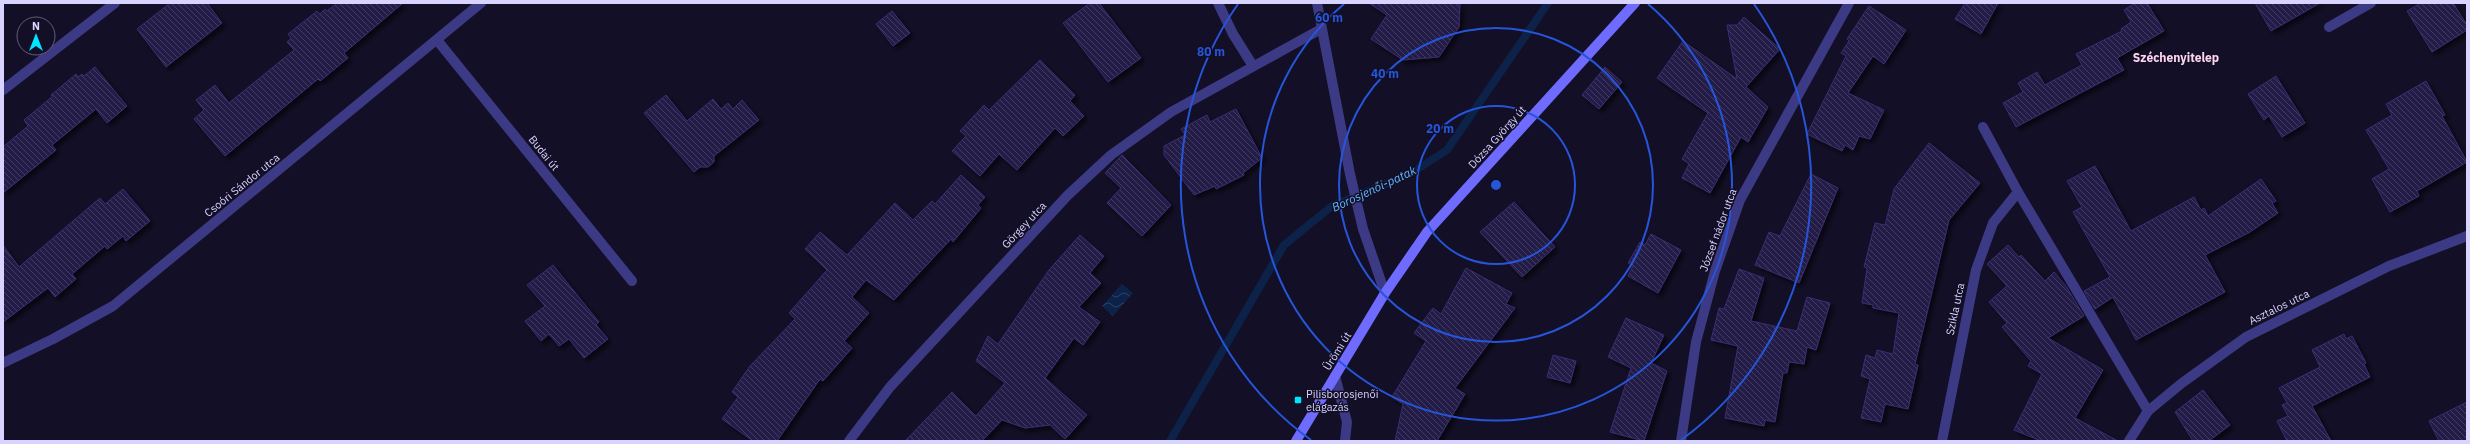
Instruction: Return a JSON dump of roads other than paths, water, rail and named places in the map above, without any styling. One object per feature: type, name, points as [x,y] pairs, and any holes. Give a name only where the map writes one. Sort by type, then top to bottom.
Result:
[{"type":"main road","name":"Dózsa György út","points":[[1385,293],[1427,232],[1635,3]]},
{"type":"main road","name":"Ürömi út","points":[[1296,441],[1385,293]]},
{"type":"street","points":[[3,90],[115,3]]},
{"type":"street","name":"Csoóri Sándor utca","points":[[3,363],[53,339],[113,306],[481,3]]},
{"type":"street","points":[[1218,3],[1233,34],[1253,66]]},
{"type":"street","points":[[1317,3],[1350,174],[1363,228],[1385,293]]},
{"type":"street","name":"József nádor utca","points":[[1681,441],[1696,342],[1715,270],[1740,200],[1849,3]]},
{"type":"street","points":[[2329,27],[2371,3]]},
{"type":"street","name":"Görgey utca","points":[[849,441],[890,387],[1068,195],[1111,155],[1171,112],[1321,28]]},
{"type":"street","name":"Budai út","points":[[437,40],[632,281]]},
{"type":"street","points":[[1983,127],[2018,192],[2148,412]]},
{"type":"street","name":"Szikla utca","points":[[1942,441],[1976,270],[1993,223],[2018,192]]},
{"type":"street","name":"Asztalos utca","points":[[2129,441],[2148,412],[2182,383],[2246,337],[2389,266],[2467,236]]},
{"type":"street","points":[[1335,376],[1347,422],[1345,441]]},
{"type":"water","points":[[1122,284],[1133,293],[1113,316],[1102,306]]},
{"type":"waterway","name":"Borosjenői-patak","points":[[1170,441],[1284,245],[1332,206],[1408,175],[1447,150],[1548,3]]},
{"type":"place","name":"Pilisborosjenői elágazás","points":[[1298,400]]},
{"type":"district","name":"Széchenyitelep","points":[[2176,58]]}]
